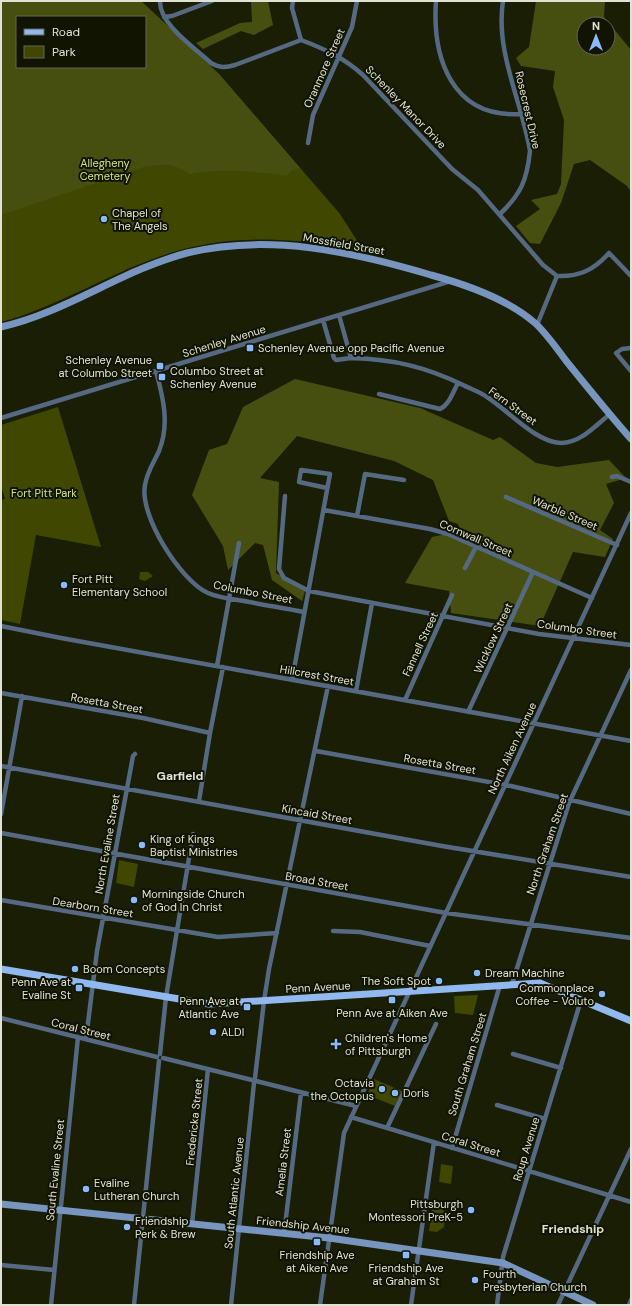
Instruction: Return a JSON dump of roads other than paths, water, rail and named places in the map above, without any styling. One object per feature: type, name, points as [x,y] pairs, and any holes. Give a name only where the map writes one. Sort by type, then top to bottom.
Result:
[{"type":"main road","name":"Penn Avenue","points":[[1,969],[209,1004],[500,986],[540,982],[631,1021]]},
{"type":"street","points":[[160,1],[160,7],[164,17],[170,25],[211,63],[224,68],[301,40],[292,8],[293,1]]},
{"type":"street","points":[[164,17],[172,16],[212,1]]},
{"type":"street","name":"Oranmore Street","points":[[308,143],[313,115],[352,27],[358,1]]},
{"type":"street","points":[[436,1],[436,32],[440,54],[448,78],[457,90],[469,101],[479,107],[502,114],[520,114]]},
{"type":"street","name":"Rosecrest Drive","points":[[500,214],[515,200],[521,190],[528,169],[530,151],[503,41],[503,1]]},
{"type":"street","name":"Schenley Manor Drive","points":[[301,40],[340,56],[363,75],[452,169],[478,190],[543,265],[557,276]]},
{"type":"street","name":"Mossfield Street","points":[[1,327],[41,315],[164,260],[188,253],[224,247],[260,245],[326,250],[392,263],[452,281],[494,297],[537,325],[631,439]]},
{"type":"street","points":[[537,325],[557,276],[566,277],[588,271],[601,262],[609,253],[631,276]]},
{"type":"street","name":"Schenley Avenue","points":[[1,418],[452,281]]},
{"type":"street","points":[[340,315],[351,358]]},
{"type":"street","name":"Fern Street","points":[[323,320],[334,358],[336,360],[351,358],[401,363],[427,369],[487,396],[536,434],[548,441],[562,443],[575,441],[610,414]]},
{"type":"street","points":[[631,348],[622,349],[616,353],[631,371]]},
{"type":"street","name":"Columbo Street","points":[[156,371],[164,406],[166,425],[159,450],[149,470],[144,486],[144,498],[150,519],[162,544],[193,582],[207,593],[230,599],[304,612]]},
{"type":"street","points":[[379,394],[440,409],[444,407],[458,383]]},
{"type":"street","points":[[292,680],[324,510],[328,488],[330,474],[301,470],[299,482],[328,488]]},
{"type":"street","points":[[357,516],[365,474],[404,480]]},
{"type":"street","points":[[612,477],[617,476],[631,482]]},
{"type":"street","name":"Columbo Street","points":[[285,496],[279,569],[284,578],[309,591],[573,638],[631,645]]},
{"type":"street","name":"Warble Street","points":[[506,497],[617,544]]},
{"type":"street","name":"Cornwall Street","points":[[324,510],[430,529],[448,534],[592,598]]},
{"type":"street","name":"North Aiken Avenue","points":[[320,1305],[344,1132],[631,513]]},
{"type":"street","points":[[217,666],[239,543]]},
{"type":"street","points":[[464,568],[476,547]]},
{"type":"street","name":"Wicklow Street","points":[[468,712],[533,572]]},
{"type":"street","name":"Fannell Street","points":[[404,700],[452,595]]},
{"type":"street","points":[[356,691],[372,603]]},
{"type":"street","name":"Hillcrest Street","points":[[1,626],[631,741]]},
{"type":"street","points":[[199,801],[223,667]]},
{"type":"street","name":"North Graham Street","points":[[512,984],[549,863],[571,799],[631,670]]},
{"type":"street","name":"South Atlantic Avenue","points":[[231,1305],[254,1081],[264,1001],[328,686]]},
{"type":"street","name":"Rosetta Street","points":[[1,693],[143,718],[210,733]]},
{"type":"street","points":[[1,814],[22,696]]},
{"type":"street","name":"Rosetta Street","points":[[316,751],[506,785],[631,814]]},
{"type":"street","name":"North Evaline Street","points":[[92,985],[126,788],[133,756],[135,754]]},
{"type":"street","name":"Kincaid Street","points":[[1,766],[474,851],[631,877]]},
{"type":"street","name":"Broad Street","points":[[1,833],[446,913],[631,938]]},
{"type":"street","points":[[134,1305],[166,997],[193,834]]},
{"type":"street","name":"Dearborn Street","points":[[1,900],[218,937],[277,933]]},
{"type":"street","points":[[333,931],[360,932],[430,946]]},
{"type":"street","points":[[86,1038],[92,985]]},
{"type":"street","name":"South Graham Street","points":[[452,1148],[500,986]]},
{"type":"street","name":"Roup Avenue","points":[[497,1305],[503,1257],[581,1000]]},
{"type":"street","name":"Coral Street","points":[[1,1018],[356,1106]]},
{"type":"street","points":[[387,1128],[436,1024]]},
{"type":"street","name":"South Evaline Street","points":[[51,1305],[78,1037]]},
{"type":"street","points":[[513,1054],[561,1068]]},
{"type":"street","name":"Fredericka Street","points":[[192,1224],[208,1069]]},
{"type":"street","name":"Amelia Street","points":[[284,1234],[301,1093]]},
{"type":"street","points":[[497,1105],[545,1119]]},
{"type":"street","name":"Coral Street","points":[[351,1117],[631,1202]]},
{"type":"street","points":[[411,1305],[434,1142]]},
{"type":"street","points":[[558,1305],[631,1148]]},
{"type":"street","name":"Friendship Avenue","points":[[1,1204],[329,1238],[503,1263],[593,1305]]},
{"type":"street","points":[[1,1265],[54,1270]]},
{"type":"street","points":[[628,1305],[631,1300]]},
{"type":"place","name":"Chapel of The Angels","points":[[104,219]]},
{"type":"place","name":"Schenley Avenue opp Pacific Avenue","points":[[250,348]]},
{"type":"place","name":"Schenley Avenue at Columbo Street","points":[[160,366]]},
{"type":"place","name":"Columbo Street at Schenley Avenue","points":[[162,377]]},
{"type":"place","name":"Fort Pitt Elementary School","points":[[64,585]]},
{"type":"place","name":"King of Kings Baptist Ministries","points":[[142,845]]},
{"type":"place","name":"Morningside Church of God In Christ","points":[[134,900]]},
{"type":"place","name":"Boom Concepts","points":[[75,969]]},
{"type":"place","name":"Dream Machine","points":[[477,973]]},
{"type":"place","name":"The Soft Spot","points":[[439,981]]},
{"type":"place","name":"Penn Ave at Evaline St","points":[[79,988]]},
{"type":"place","name":"Commonplace Coffee - Voluto","points":[[602,994]]},
{"type":"place","name":"Penn Ave at Aiken Ave","points":[[392,1000]]},
{"type":"place","name":"Penn Ave at Atlantic Ave","points":[[247,1007]]},
{"type":"place","name":"ALDI","points":[[213,1032]]},
{"type":"place","name":"Children's Home of Pittsburgh","points":[[336,1044]]},
{"type":"place","name":"Octavia the Octopus","points":[[382,1089]]},
{"type":"place","name":"Doris","points":[[395,1093]]},
{"type":"place","name":"Evaline Lutheran Church","points":[[86,1189]]},
{"type":"place","name":"Pittsburgh Montessori PreK-5","points":[[471,1210]]},
{"type":"place","name":"Friendship Perk & Brew","points":[[127,1227]]},
{"type":"place","name":"Friendship Ave at Aiken Ave","points":[[317,1242]]},
{"type":"place","name":"Friendship Ave at Graham St","points":[[406,1255]]},
{"type":"place","name":"Fourth Presbyterian Church","points":[[475,1280]]},
{"type":"district","name":"Garfield","points":[[180,776]]},
{"type":"district","name":"Friendship","points":[[573,1229]]},
{"type":"park label","name":"Allegheny Cemetery","points":[[105,169]]},
{"type":"park label","name":"Fort Pitt Park","points":[[44,493]]}]
